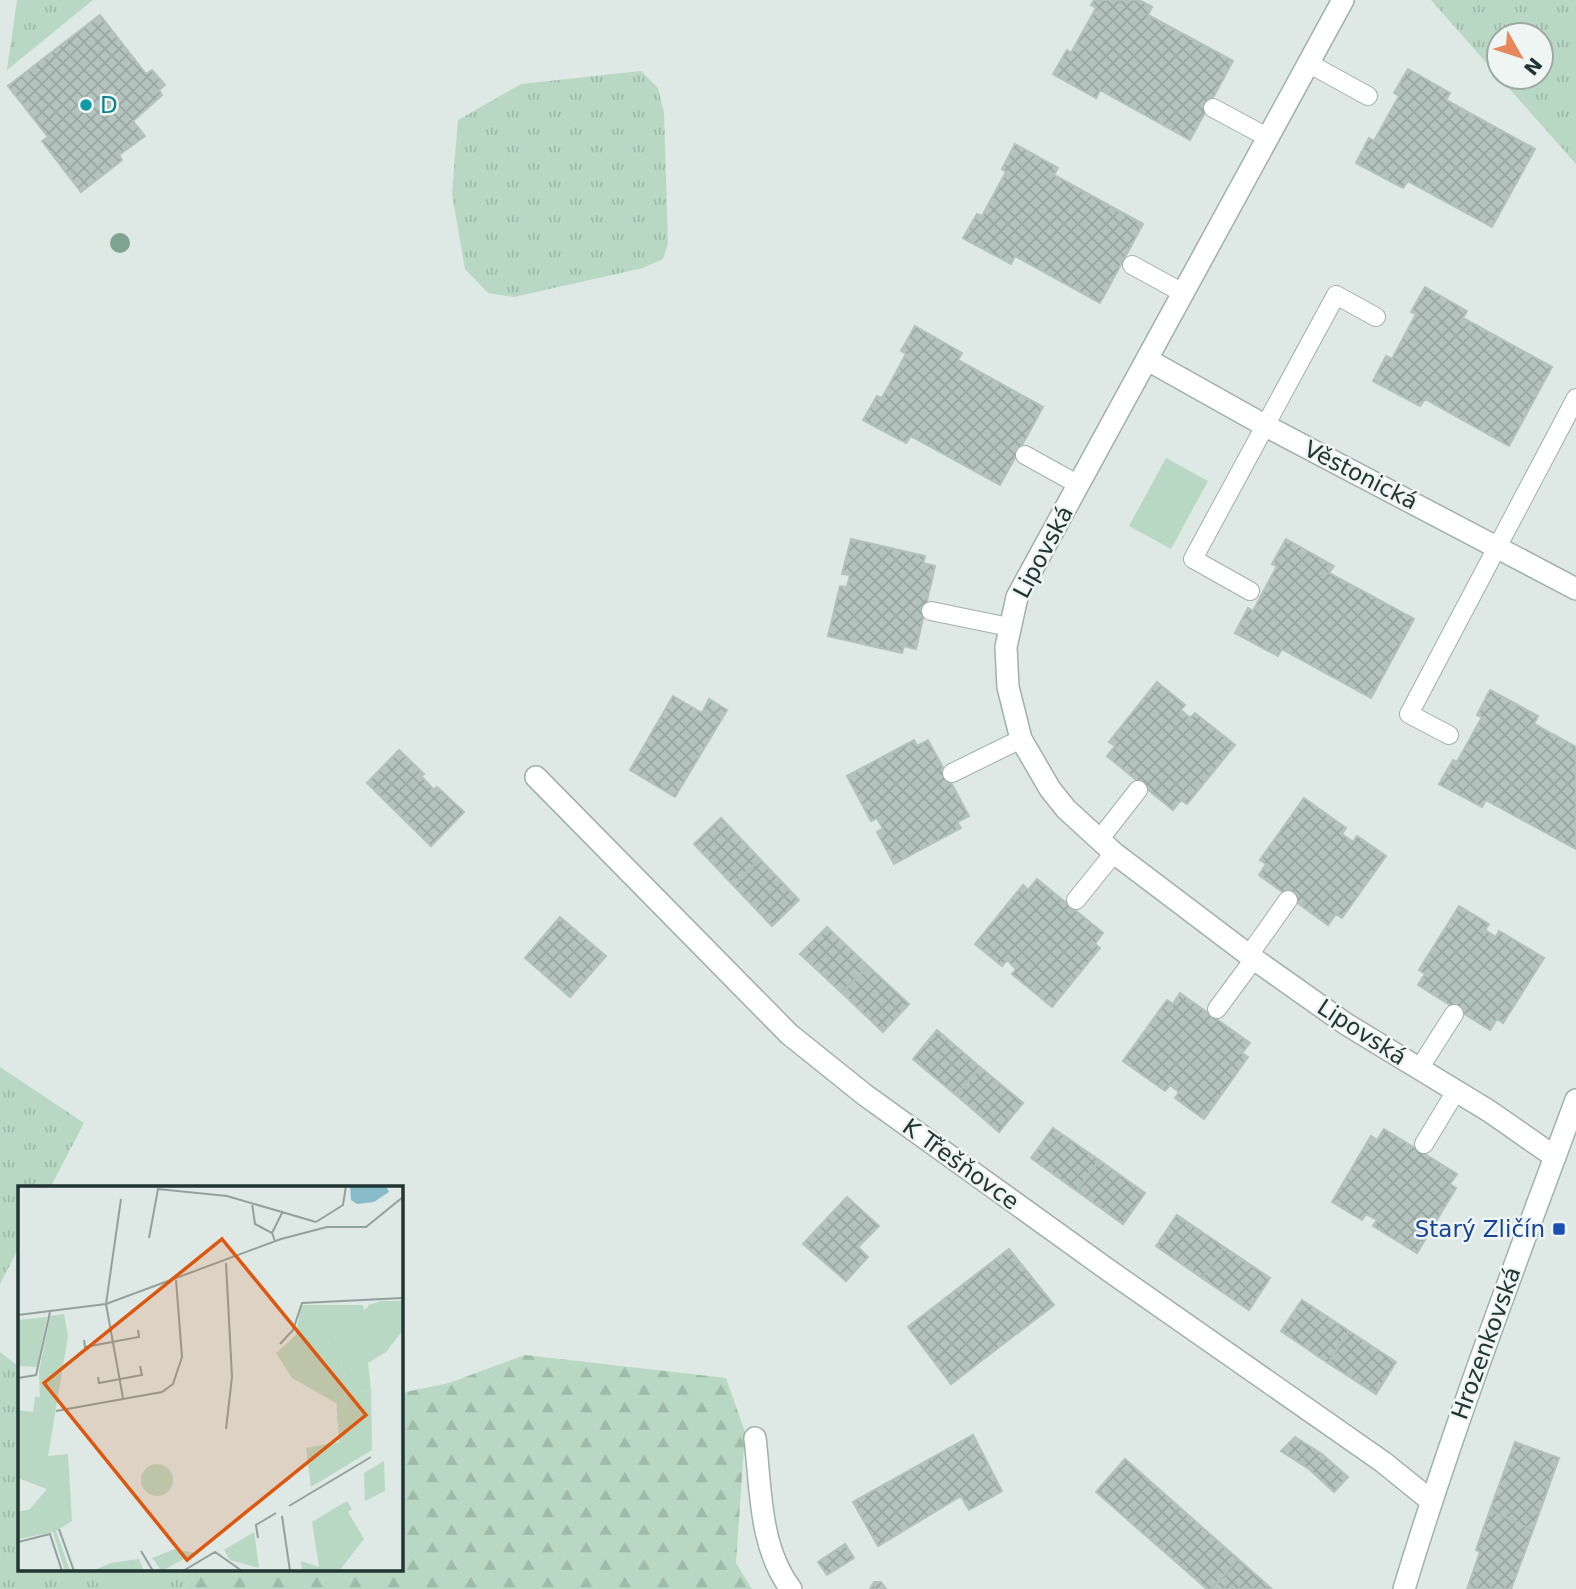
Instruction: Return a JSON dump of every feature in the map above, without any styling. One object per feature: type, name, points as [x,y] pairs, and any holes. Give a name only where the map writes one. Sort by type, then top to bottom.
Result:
[{"type":"street","name":"Lipovská","points":[[1343,0],[1017,597],[1009,627],[1008,687],[1021,739],[1057,800],[1106,847],[1346,1024],[1456,1091],[1555,1157]]},
{"type":"street","name":"Věstonická","points":[[1148,360],[1264,425],[1576,589]]},
{"type":"street","name":"K Třešňovce","points":[[536,777],[789,1034],[865,1095],[1111,1272],[1383,1462],[1430,1500]]},
{"type":"street","name":"Hrozenkovská","points":[[1404,1589],[1430,1500],[1576,1100]]},
{"type":"street","points":[[755,1438],[768,1540],[778,1569],[790,1589]]},
{"type":"lane","points":[[1308,63],[1368,96]]},
{"type":"lane","points":[[1213,108],[1267,137]]},
{"type":"lane","points":[[1132,265],[1183,293]]},
{"type":"lane","points":[[1250,591],[1194,559],[1336,295],[1376,317]]},
{"type":"lane","points":[[1449,735],[1409,715],[1499,547],[1517,505],[1576,398]]},
{"type":"lane","points":[[1025,455],[1079,485]]},
{"type":"lane","points":[[931,611],[1009,627]]},
{"type":"lane","points":[[952,774],[1021,739]]},
{"type":"lane","points":[[1076,900],[1138,790]]},
{"type":"lane","points":[[1217,1009],[1288,900]]},
{"type":"lane","points":[[1419,1069],[1454,1014]]},
{"type":"lane","points":[[1424,1144],[1456,1091]]},
{"type":"green space","points":[[17,0],[93,0],[7,70]]},
{"type":"green space","points":[[1431,0],[1576,0],[1576,164],[1511,91],[1555,91],[1555,21],[1485,21],[1485,61]]},
{"type":"green space","points":[[641,71],[658,88],[664,113],[668,244],[663,259],[643,268],[514,297],[488,293],[465,269],[452,194],[458,120],[521,84]]},
{"type":"green space","points":[[1166,458],[1208,481],[1171,549],[1129,526]]},
{"type":"green space","points":[[0,1067],[84,1123],[51,1186],[18,1186],[18,1249],[0,1284]]},
{"type":"green space","points":[[0,1352],[18,1366],[18,1572],[193,1572],[186,1589],[0,1589]]},
{"type":"green space","points":[[525,1355],[726,1378],[745,1432],[736,1563],[752,1589],[186,1589],[193,1572],[402,1572],[402,1393],[449,1383]]},
{"type":"green space","points":[[99,1572],[170,1572],[163,1589],[111,1589],[95,1582]]},
{"type":"building","points":[[1094,0],[1139,0],[1152,7],[1148,15],[1233,61],[1190,140],[1100,90],[1096,98],[1053,74],[1067,50],[1071,53],[1096,8],[1091,5]]},
{"type":"building","name":"D","points":[[100,15],[146,74],[152,70],[165,85],[159,90],[162,95],[133,121],[145,136],[119,155],[122,160],[81,192],[42,141],[48,137],[8,86]]},
{"type":"building","points":[[1408,69],[1450,93],[1446,100],[1535,149],[1492,227],[1408,181],[1403,188],[1356,163],[1369,138],[1374,141],[1399,96],[1394,93]]},
{"type":"building","points":[[1015,144],[1058,168],[1054,175],[1143,224],[1100,303],[1015,256],[1011,264],[963,238],[977,214],[982,216],[1006,172],[1002,169]]},
{"type":"building","points":[[1425,287],[1467,311],[1463,318],[1552,367],[1509,446],[1425,399],[1420,406],[1373,381],[1386,356],[1392,359],[1416,314],[1411,312]]},
{"type":"building","points":[[915,326],[962,353],[958,360],[1043,407],[1000,485],[911,436],[906,443],[863,420],[877,396],[882,398],[906,354],[901,351]]},
{"type":"building","points":[[851,539],[925,556],[923,563],[935,566],[916,649],[904,646],[902,653],[828,636],[840,586],[847,587],[850,575],[842,574]]},
{"type":"building","points":[[1286,539],[1334,566],[1329,573],[1414,619],[1371,698],[1282,649],[1278,656],[1235,633],[1248,608],[1253,611],[1277,566],[1272,564]]},
{"type":"building","points":[[1157,682],[1185,705],[1181,710],[1190,718],[1195,713],[1235,745],[1187,804],[1181,800],[1173,810],[1107,756],[1115,746],[1109,742]]},
{"type":"building","points":[[1490,690],[1538,716],[1534,724],[1576,747],[1576,849],[1486,800],[1482,807],[1439,784],[1453,760],[1457,762],[1482,717],[1477,715]]},
{"type":"building","points":[[673,696],[702,713],[709,699],[727,710],[675,797],[630,770]]},
{"type":"building","points":[[914,740],[917,746],[928,740],[969,816],[957,822],[961,828],[894,864],[877,832],[883,829],[877,818],[871,821],[847,776]]},
{"type":"building","points":[[399,750],[424,774],[421,776],[434,790],[437,787],[464,812],[431,846],[367,783]]},
{"type":"building","points":[[1304,798],[1346,828],[1342,834],[1353,842],[1357,836],[1386,856],[1342,918],[1336,914],[1328,925],[1259,875],[1266,864],[1260,860]]},
{"type":"building","points":[[721,818],[760,859],[733,885],[694,844]]},
{"type":"building","points":[[760,859],[799,900],[772,926],[733,885]]},
{"type":"building","points":[[1037,879],[1103,933],[1095,944],[1100,948],[1052,1007],[1012,974],[1016,969],[1007,960],[1002,966],[975,944],[1023,885],[1028,890]]},
{"type":"building","points":[[1459,906],[1489,924],[1485,930],[1496,937],[1499,931],[1544,958],[1503,1023],[1497,1019],[1490,1030],[1418,985],[1425,974],[1419,970]]},
{"type":"building","points":[[560,917],[606,956],[570,997],[525,958]]},
{"type":"building","points":[[827,927],[868,966],[842,993],[800,954]]},
{"type":"building","points":[[868,966],[909,1004],[883,1032],[842,993]]},
{"type":"building","points":[[1180,993],[1250,1043],[1242,1053],[1248,1057],[1204,1119],[1175,1098],[1179,1092],[1170,1085],[1165,1091],[1123,1061],[1167,1000],[1173,1004]]},
{"type":"building","points":[[937,1030],[980,1067],[956,1095],[913,1059]]},
{"type":"building","points":[[980,1067],[1023,1103],[999,1132],[956,1095]]},
{"type":"building","points":[[1053,1128],[1099,1160],[1077,1191],[1031,1158]]},
{"type":"building","points":[[1384,1129],[1457,1174],[1450,1184],[1456,1188],[1417,1253],[1373,1226],[1377,1220],[1366,1214],[1362,1220],[1332,1202],[1371,1136],[1377,1140]]},
{"type":"building","points":[[1099,1160],[1145,1193],[1123,1224],[1077,1191]]},
{"type":"building","points":[[847,1197],[879,1226],[858,1247],[868,1257],[846,1281],[803,1244]]},
{"type":"building","points":[[1177,1215],[1224,1247],[1202,1278],[1156,1246]]},
{"type":"building","points":[[1224,1247],[1270,1278],[1249,1310],[1202,1278]]},
{"type":"building","points":[[1009,1249],[1054,1305],[951,1384],[908,1327]]},
{"type":"building","points":[[1302,1300],[1349,1331],[1328,1363],[1281,1331]]},
{"type":"building","points":[[1349,1331],[1396,1362],[1376,1394],[1328,1363]]},
{"type":"building","points":[[973,1435],[1002,1491],[969,1510],[961,1496],[878,1546],[853,1502]]},
{"type":"building","points":[[1295,1437],[1322,1454],[1348,1477],[1334,1492],[1309,1469],[1281,1451]]},
{"type":"building","points":[[1515,1442],[1559,1458],[1533,1530],[1490,1510]]},
{"type":"building","points":[[1125,1459],[1238,1559],[1212,1589],[1207,1589],[1096,1492]]},
{"type":"building","points":[[1490,1510],[1533,1530],[1511,1589],[1467,1589],[1480,1552],[1476,1550]]},
{"type":"building","points":[[845,1544],[854,1558],[827,1575],[818,1562]]},
{"type":"building","points":[[1238,1559],[1272,1589],[1212,1589]]},
{"type":"building","points":[[874,1582],[881,1582],[886,1589],[870,1589]]},
{"type":"place","name":"D","points":[[86,105]]},
{"type":"place","name":"Starý Zličín","points":[[1559,1229]]}]
